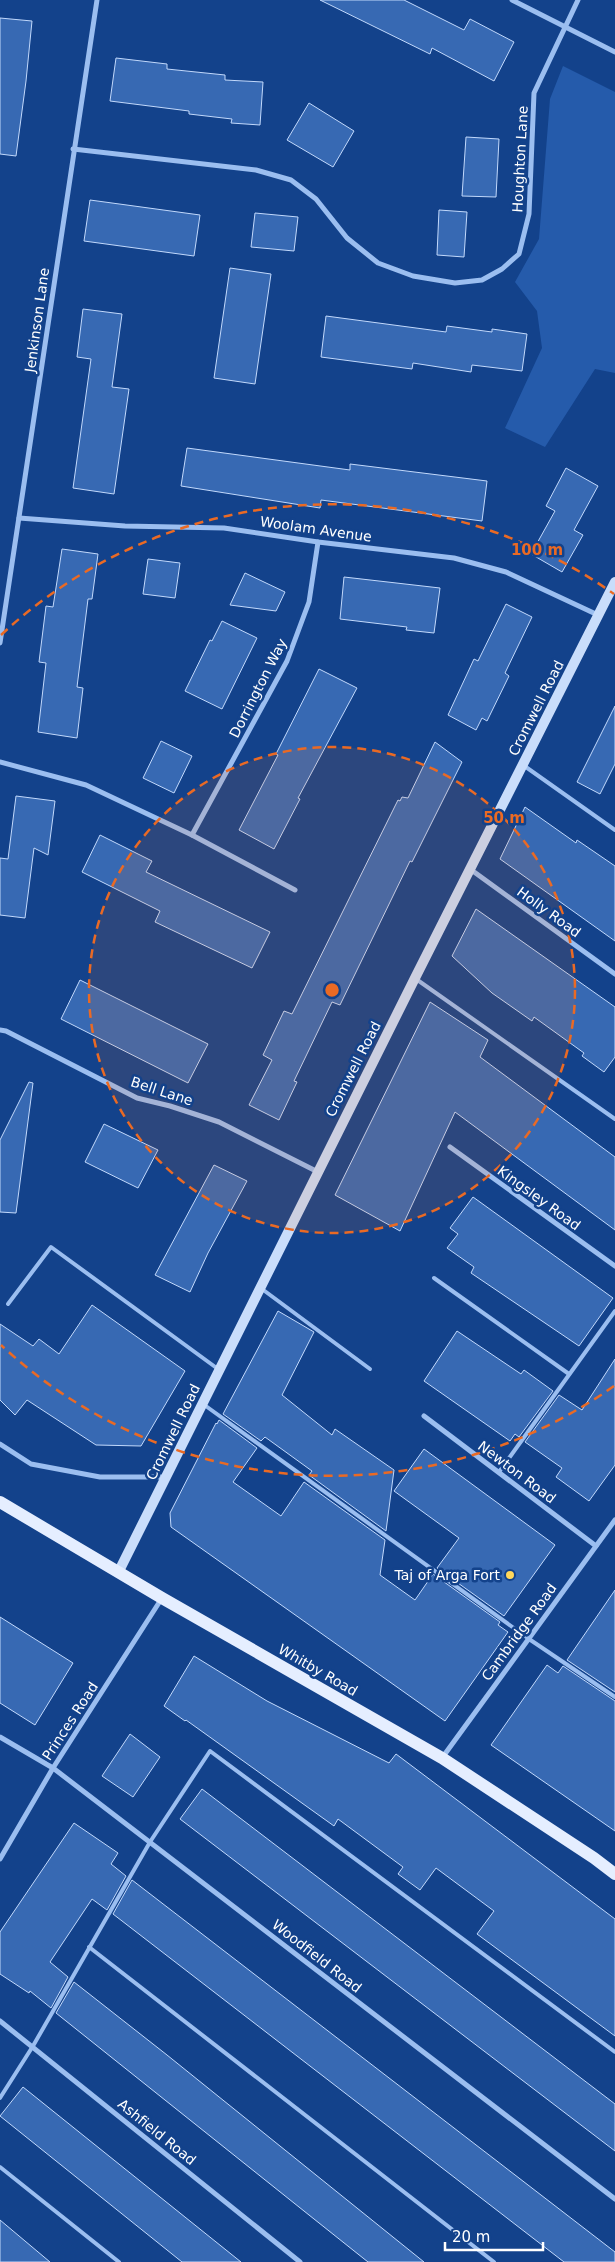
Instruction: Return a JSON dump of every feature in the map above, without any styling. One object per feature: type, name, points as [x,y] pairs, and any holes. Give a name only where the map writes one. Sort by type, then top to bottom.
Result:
[{"type":"main road","name":"Whitby Road","points":[[0,1502],[162,1598],[442,1758],[594,1858],[615,1874]]},
{"type":"street","name":"Jenkinson Lane","points":[[0,643],[73,149],[97,0]]},
{"type":"street","points":[[512,0],[615,52]]},
{"type":"street","name":"Houghton Lane","points":[[73,149],[256,170],[291,180],[316,199],[347,238],[378,263],[413,276],[455,283],[482,280],[502,269],[519,254],[529,214],[534,93],[578,0]]},
{"type":"street","name":"Woolam Avenue","points":[[19,518],[125,526],[224,528],[318,542],[454,558],[506,572],[598,615]]},
{"type":"street","name":"Dorrington Way","points":[[192,835],[287,661],[309,602],[318,542]]},
{"type":"street","name":"Cromwell Road","points":[[119,1571],[615,582]]},
{"type":"street","points":[[0,762],[86,785],[192,835],[295,890]]},
{"type":"street","name":"Holly Road","points":[[470,869],[615,974]]},
{"type":"street","name":"Bell Lane","points":[[0,1030],[6,1031],[137,1098],[170,1106],[219,1122],[318,1172]]},
{"type":"street","name":"Kingsley Road","points":[[450,1148],[615,1266]]},
{"type":"street","name":"Newton Road","points":[[424,1416],[596,1546]]},
{"type":"street","points":[[0,1444],[31,1464],[100,1477],[167,1477]]},
{"type":"street","name":"Cambridge Road","points":[[442,1758],[615,1520]]},
{"type":"street","name":"Princes Road","points":[[0,1859],[53,1768],[162,1598]]},
{"type":"street","name":"Woodfield Road","points":[[0,1737],[53,1768],[615,2199]]},
{"type":"street","name":"Ashfield Road","points":[[0,2020],[300,2262]]},
{"type":"lane","points":[[523,765],[615,830]]},
{"type":"lane","points":[[415,978],[615,1119]]},
{"type":"lane","points":[[8,1304],[51,1247],[220,1370]]},
{"type":"lane","points":[[434,1278],[569,1374]]},
{"type":"lane","points":[[260,1287],[370,1369]]},
{"type":"lane","points":[[499,1472],[615,1311]]},
{"type":"lane","points":[[203,1404],[529,1639],[615,1696]]},
{"type":"lane","points":[[0,2098],[33,2046],[150,1842],[210,1751],[615,2052]]},
{"type":"lane","points":[[89,1947],[494,2262]]},
{"type":"lane","points":[[0,2167],[119,2262]]},
{"type":"shaded area","points":[[563,66],[615,92],[615,373],[595,369],[545,447],[505,428],[542,348],[537,311],[515,282],[539,239],[550,99]]},
{"type":"building","points":[[320,0],[404,0],[464,30],[470,19],[514,42],[494,81],[432,48],[430,54]]},
{"type":"building","points":[[0,18],[32,21],[16,156],[0,154]]},
{"type":"building","points":[[116,58],[167,64],[167,69],[225,75],[225,80],[263,82],[260,125],[231,123],[232,119],[189,114],[189,111],[110,101]]},
{"type":"building","points":[[309,103],[354,131],[333,167],[287,140]]},
{"type":"building","points":[[466,137],[499,139],[496,197],[462,196]]},
{"type":"building","points":[[90,200],[200,215],[194,256],[84,241]]},
{"type":"building","points":[[439,210],[467,212],[464,257],[437,255]]},
{"type":"building","points":[[255,213],[298,217],[294,251],[251,247]]},
{"type":"building","points":[[230,268],[271,274],[255,384],[214,378]]},
{"type":"building","points":[[83,309],[122,314],[112,387],[129,389],[114,494],[73,488],[91,359],[77,357]]},
{"type":"building","points":[[326,316],[446,332],[447,326],[527,334],[522,371],[472,365],[471,372],[413,363],[412,369],[321,357]]},
{"type":"building","points":[[187,448],[350,470],[350,464],[487,481],[482,521],[321,500],[320,508],[181,486]]},
{"type":"building","points":[[566,468],[598,486],[574,530],[583,535],[562,572],[531,554],[555,511],[546,506]]},
{"type":"building","points":[[62,549],[98,554],[92,599],[88,599],[77,687],[83,688],[77,738],[38,732],[46,663],[39,662],[46,606],[53,607]]},
{"type":"building","points":[[148,559],[180,563],[175,598],[143,594]]},
{"type":"building","points":[[245,573],[285,592],[276,611],[230,605]]},
{"type":"building","points":[[344,577],[440,588],[434,633],[406,630],[407,627],[340,619]]},
{"type":"building","points":[[506,604],[532,617],[505,673],[509,676],[487,721],[482,718],[476,730],[448,715],[474,659],[478,661]]},
{"type":"building","points":[[222,621],[257,638],[222,709],[185,691],[210,640],[212,641]]},
{"type":"building","points":[[319,669],[357,688],[298,798],[300,799],[274,849],[239,830],[278,755],[276,754]]},
{"type":"building","points":[[615,706],[615,764],[600,794],[577,782]]},
{"type":"building","points":[[161,741],[192,756],[174,793],[143,778]]},
{"type":"building","points":[[435,742],[462,762],[412,862],[410,861],[340,1005],[332,1002],[294,1081],[297,1082],[279,1120],[249,1105],[272,1060],[263,1055],[284,1011],[292,1014],[398,800],[400,801],[402,797],[408,798]]},
{"type":"building","points":[[16,796],[55,801],[48,855],[34,848],[25,918],[0,915],[0,858],[8,859]]},
{"type":"building","points":[[525,807],[576,843],[577,840],[615,866],[615,941],[500,859]]},
{"type":"building","points":[[100,835],[152,861],[146,872],[270,932],[252,968],[155,922],[160,911],[82,872]]},
{"type":"building","points":[[476,909],[615,1007],[615,1057],[604,1072],[582,1056],[584,1053],[534,1017],[532,1021],[492,993],[452,956]]},
{"type":"building","points":[[80,980],[208,1044],[188,1083],[61,1019]]},
{"type":"building","points":[[430,1002],[488,1040],[480,1057],[615,1157],[615,1230],[455,1112],[400,1231],[335,1195]]},
{"type":"building","points":[[29,1082],[33,1083],[16,1213],[0,1212],[0,1140]]},
{"type":"building","points":[[104,1124],[158,1150],[138,1188],[85,1162]]},
{"type":"building","points":[[214,1165],[247,1181],[208,1253],[190,1292],[155,1275]]},
{"type":"building","points":[[473,1197],[613,1298],[579,1346],[471,1273],[474,1267],[447,1248],[458,1234],[450,1228]]},
{"type":"building","points":[[92,1305],[185,1371],[141,1446],[96,1445],[27,1400],[15,1415],[0,1400],[0,1324],[33,1346],[39,1339],[59,1354]]},
{"type":"building","points":[[278,1311],[314,1332],[282,1395],[332,1435],[335,1429],[394,1470],[386,1531],[309,1475],[312,1471],[265,1437],[261,1441],[223,1414]]},
{"type":"building","points":[[457,1331],[521,1374],[524,1370],[553,1391],[519,1437],[515,1434],[510,1441],[424,1381]]},
{"type":"building","points":[[615,1359],[615,1465],[589,1501],[556,1477],[562,1468],[525,1442],[559,1395],[582,1410]]},
{"type":"building","points":[[219,1420],[257,1448],[233,1482],[281,1516],[304,1482],[385,1540],[380,1575],[415,1600],[433,1574],[500,1622],[498,1625],[508,1632],[445,1721],[171,1527],[170,1513]]},
{"type":"building","points":[[424,1449],[555,1545],[504,1616],[437,1568],[459,1538],[394,1491]]},
{"type":"building","points":[[615,1590],[615,1692],[567,1660]]},
{"type":"building","points":[[0,1617],[73,1663],[35,1725],[0,1703]]},
{"type":"building","points":[[194,1656],[267,1701],[389,1763],[396,1754],[615,1919],[615,2036],[477,1934],[494,1911],[436,1868],[420,1890],[398,1874],[403,1867],[338,1819],[334,1826],[164,1706]]},
{"type":"building","points":[[547,1665],[558,1673],[563,1666],[615,1701],[615,1831],[491,1745]]},
{"type":"building","points":[[130,1734],[160,1757],[133,1797],[102,1776]]},
{"type":"building","points":[[202,1789],[615,2104],[615,2151],[180,1819]]},
{"type":"building","points":[[74,1823],[118,1853],[111,1864],[126,1876],[107,1910],[92,1899],[50,1962],[68,1977],[51,2008],[30,1991],[29,1993],[0,1974],[0,1932]]},
{"type":"building","points":[[132,1880],[615,2252],[615,2262],[564,2262],[113,1914]]},
{"type":"building","points":[[74,1982],[424,2262],[368,2262],[56,2013]]},
{"type":"building","points":[[23,2087],[241,2262],[182,2262],[0,2116]]},
{"type":"building","points":[[0,2220],[50,2262],[0,2262]]},
{"type":"place","name":"Taj of Arga Fort","points":[[510,1575]]}]
